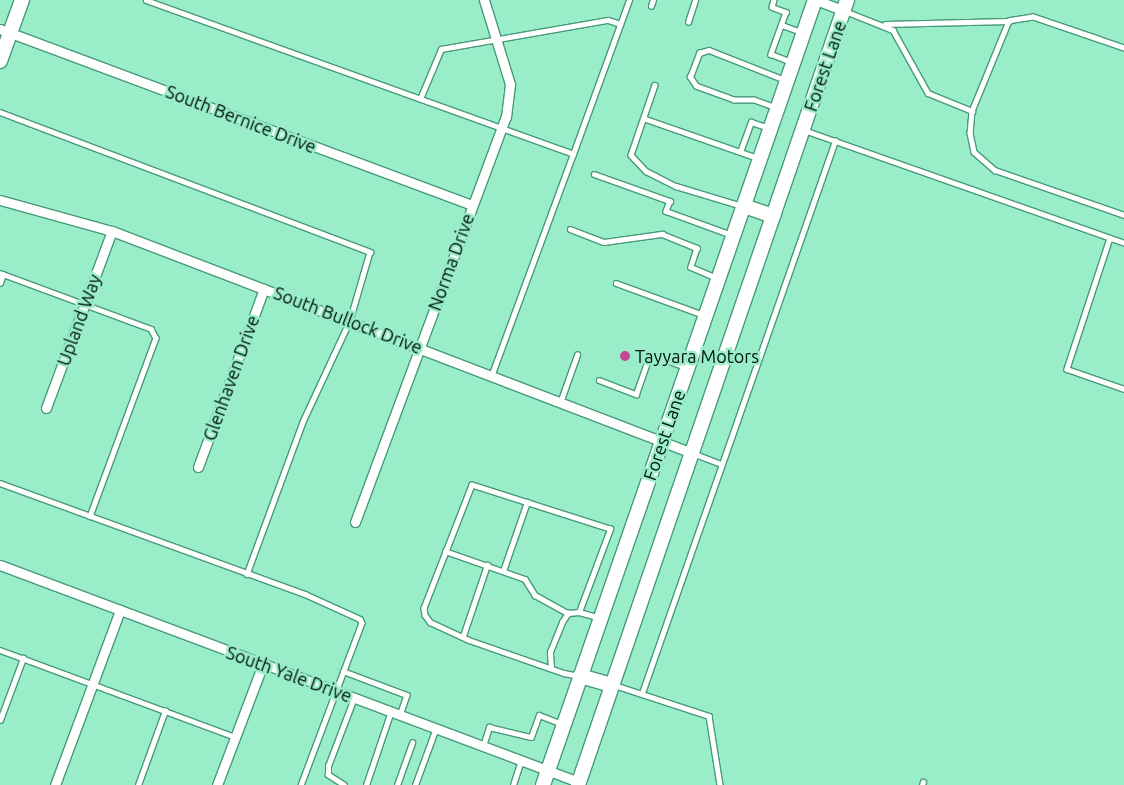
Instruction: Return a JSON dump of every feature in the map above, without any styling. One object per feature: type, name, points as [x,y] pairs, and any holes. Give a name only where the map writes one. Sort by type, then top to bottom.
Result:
[{"type":"main road","points":[[0,61],[5,30],[22,0]]},
{"type":"main road","name":"Forest Lane","points":[[543,785],[815,0]]},
{"type":"main road","name":"Forest Lane","points":[[581,784],[612,684],[846,5]]},
{"type":"main road","points":[[744,206],[773,216]]},
{"type":"main road","points":[[580,676],[612,684]]},
{"type":"street","name":"Norma Drive","points":[[355,522],[502,126],[510,84],[498,39],[484,0]]},
{"type":"street","points":[[815,0],[846,5]]},
{"type":"street","name":"South Bernice Drive","points":[[5,30],[472,205]]},
{"type":"street","name":"South Bullock Drive","points":[[0,200],[112,231],[663,439],[692,452]]},
{"type":"street","name":"Upland Way","points":[[46,408],[112,231]]},
{"type":"street","name":"Glenhaven Drive","points":[[198,466],[264,289]]},
{"type":"street","name":"South Yale Drive","points":[[0,565],[549,770],[581,784]]},
{"type":"street","points":[[55,785],[120,610]]},
{"type":"street","points":[[218,785],[263,664]]},
{"type":"lane","points":[[146,0],[420,99],[502,126],[573,154]]},
{"type":"lane","points":[[492,374],[629,0]]},
{"type":"lane","points":[[651,6],[653,0]]},
{"type":"lane","points":[[688,22],[695,0]]},
{"type":"lane","points":[[774,0],[772,7],[786,12],[771,54],[794,62]]},
{"type":"lane","points":[[846,5],[883,24],[901,41],[928,93],[972,111]]},
{"type":"lane","points":[[883,24],[1009,21],[1033,17],[1124,48]]},
{"type":"lane","points":[[420,99],[441,49],[608,20],[620,24]]},
{"type":"lane","points":[[1009,21],[972,111],[970,133],[982,162],[1124,215]]},
{"type":"lane","points":[[782,25],[804,33]]},
{"type":"lane","points":[[777,108],[726,97],[696,86],[690,77],[699,53],[709,50],[787,81]]},
{"type":"lane","points":[[655,85],[631,155],[646,171],[716,200],[744,206]]},
{"type":"lane","points":[[0,112],[363,247],[372,258],[350,321],[303,422],[247,574]]},
{"type":"lane","points":[[643,118],[760,158]]},
{"type":"lane","points":[[740,152],[751,122],[770,128]]},
{"type":"lane","points":[[803,130],[1124,243]]},
{"type":"lane","points":[[642,694],[719,463],[835,141]]},
{"type":"lane","points":[[594,174],[670,201],[666,211],[733,236]]},
{"type":"lane","points":[[570,229],[604,242],[662,234],[697,248],[691,267],[718,279]]},
{"type":"lane","points":[[1110,238],[1067,369],[1124,389]]},
{"type":"lane","points":[[0,283],[2,274],[151,329],[156,338],[90,516]]},
{"type":"lane","points":[[616,283],[706,316]]},
{"type":"lane","points":[[599,380],[636,394],[650,354],[688,368]]},
{"type":"lane","points":[[560,400],[577,355]]},
{"type":"lane","points":[[692,452],[719,463]]},
{"type":"lane","points":[[0,483],[247,574],[360,619],[362,623],[300,785]]},
{"type":"lane","points":[[579,612],[610,529],[472,485],[424,608],[430,622],[551,668],[580,676]]},
{"type":"lane","points":[[503,571],[527,502]]},
{"type":"lane","points":[[445,551],[525,579],[535,595],[568,613],[579,612],[600,618]]},
{"type":"lane","points":[[463,636],[487,565]]},
{"type":"lane","points":[[551,668],[550,652],[568,613]]},
{"type":"lane","points":[[0,650],[235,737]]},
{"type":"lane","points":[[0,720],[23,658]]},
{"type":"lane","points":[[343,671],[407,695],[400,715]]},
{"type":"lane","points":[[612,684],[709,716],[720,785]]},
{"type":"lane","points":[[344,785],[328,775],[328,766],[354,698]]},
{"type":"lane","points":[[138,785],[165,711]]},
{"type":"lane","points":[[366,785],[390,712]]},
{"type":"lane","points":[[483,746],[489,728],[531,737],[539,715],[564,725]]},
{"type":"lane","points":[[415,785],[436,728]]},
{"type":"lane","points":[[397,785],[412,743]]},
{"type":"lane","points":[[512,785],[521,760]]},
{"type":"place","name":"Tayyara Motors","points":[[625,356]]}]
